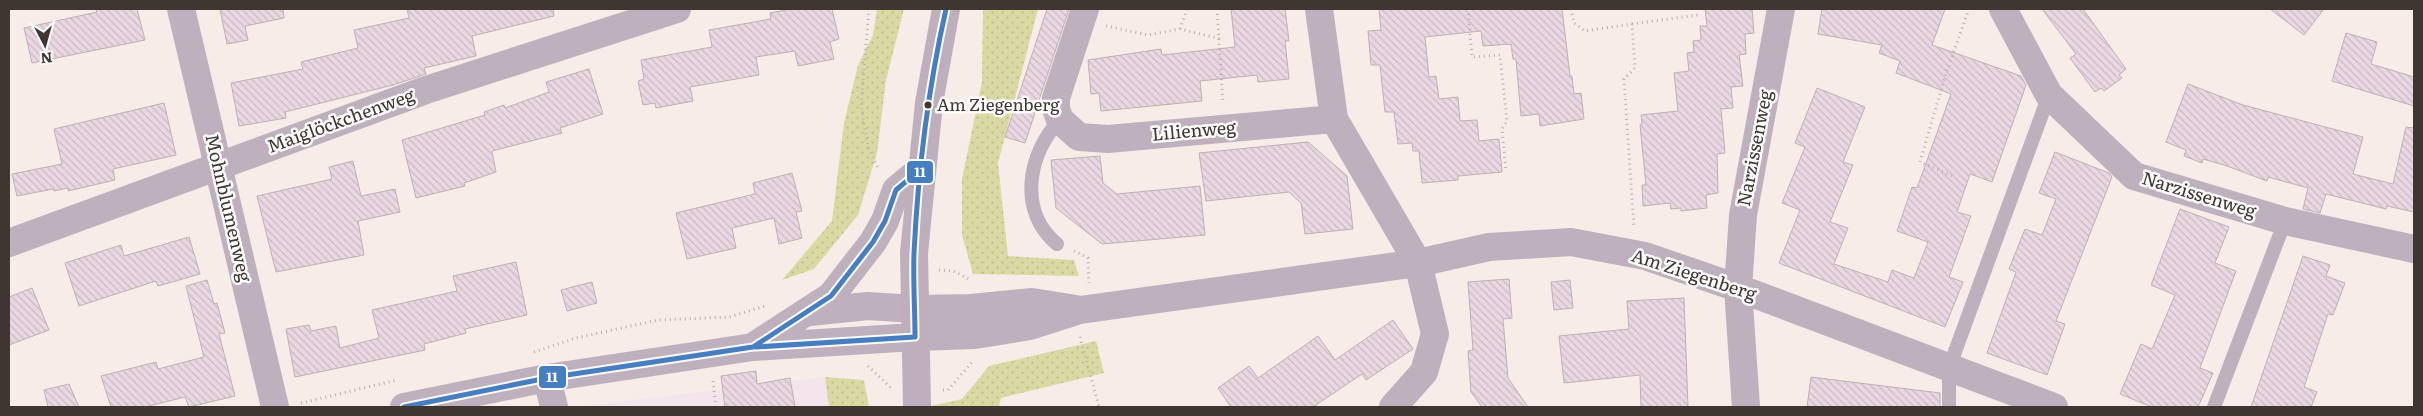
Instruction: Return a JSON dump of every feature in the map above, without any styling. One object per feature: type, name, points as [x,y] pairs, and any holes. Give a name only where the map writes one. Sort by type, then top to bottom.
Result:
[{"type":"main road","points":[[917,407],[914,253],[929,103],[946,9]]},
{"type":"street","name":"Mohnblumenweg","points":[[181,9],[274,407]]},
{"type":"street","name":"Maiglöckchenweg","points":[[9,243],[426,90],[677,9]]},
{"type":"street","points":[[1319,9],[1334,119],[1418,263],[1435,334],[1424,372],[1393,407]]},
{"type":"street","name":"Narzissenweg","points":[[1746,407],[1738,288],[1743,215],[1781,9]]},
{"type":"street","name":"Narzissenweg","points":[[2003,9],[2049,95],[2134,176],[2285,222],[2414,249]]},
{"type":"street","points":[[1060,120],[1056,98],[1083,15]]},
{"type":"street","name":"Lilienweg","points":[[1060,120],[1079,137],[1092,140],[1334,119]]},
{"type":"street","points":[[404,407],[547,378],[753,347],[831,296],[873,242],[885,221],[896,190],[921,169]]},
{"type":"street","name":"Am Ziegenberg","points":[[753,347],[975,335],[1030,326],[1080,322],[1418,263],[1489,247],[1571,242],[1636,254],[1738,288],[2054,407]]},
{"type":"street","name":"Am Ziegenberg","points":[[808,312],[868,306],[915,309],[971,308],[1032,302],[1080,322]]},
{"type":"street","points":[[547,378],[554,407]]},
{"type":"lane","points":[[1949,407],[1949,368],[2049,95]]},
{"type":"lane","points":[[1057,244],[1046,235],[1038,223],[1031,192],[1039,151],[1050,131],[1060,120]]},
{"type":"lane","points":[[2214,407],[2285,222]]},
{"type":"path","points":[[869,9],[861,106],[868,147],[882,176]]},
{"type":"path","points":[[1180,29],[1187,9]]},
{"type":"path","points":[[1218,9],[1224,128]]},
{"type":"path","points":[[1468,9],[1472,57],[1500,55],[1507,121],[1502,129],[1506,171]]},
{"type":"path","points":[[1571,9],[1574,23],[1585,31],[1698,15]]},
{"type":"path","points":[[1952,176],[1920,162],[1946,73],[1969,9]]},
{"type":"path","points":[[1083,15],[1148,34],[1180,29],[1221,39]]},
{"type":"path","points":[[1632,24],[1635,68],[1624,79],[1636,254]]},
{"type":"path","points":[[1622,158],[1629,158]]},
{"type":"path","points":[[1057,244],[1088,258],[1089,284]]},
{"type":"path","points":[[953,271],[967,279]]},
{"type":"path","points":[[534,352],[576,338],[658,320],[729,317],[767,306]]},
{"type":"path","points":[[1080,322],[1099,407]]},
{"type":"path","points":[[713,381],[716,407]]},
{"type":"shaded area","points":[[877,9],[904,9],[886,80],[877,153],[858,215],[814,269],[782,280],[832,221],[844,123],[858,65],[873,35]]},
{"type":"shaded area","points":[[983,9],[1038,9],[998,163],[1008,256],[1074,260],[1079,276],[973,274],[962,235],[962,179],[982,82]]},
{"type":"shaded area","points":[[1096,341],[1104,373],[1001,398],[999,407],[926,407],[962,399],[989,366]]},
{"type":"shaded area","points":[[825,377],[829,407],[576,407]]},
{"type":"shaded area","points":[[825,377],[864,380],[869,407],[829,407]]},
{"type":"building","points":[[96,9],[137,9],[145,40],[32,63],[24,28],[97,12]]},
{"type":"building","points":[[220,9],[283,9],[284,18],[245,26],[248,40],[227,44]]},
{"type":"building","points":[[407,9],[553,9],[554,16],[472,36],[476,56],[424,68],[426,74],[393,85],[285,112],[286,118],[239,126],[231,83],[303,69],[301,62],[358,48],[354,30],[409,18]]},
{"type":"building","points":[[791,9],[832,9],[839,39],[830,42],[834,59],[798,66],[795,51],[756,57],[759,75],[690,87],[693,101],[656,108],[655,103],[643,105],[638,81],[644,79],[641,60],[712,47],[709,30],[771,19],[770,13]]},
{"type":"building","points":[[1047,9],[1069,9],[1025,143],[1005,137]]},
{"type":"building","points":[[1231,9],[1285,9],[1289,41],[1285,41],[1289,79],[1258,82],[1257,75],[1200,81],[1202,101],[1101,111],[1099,93],[1091,94],[1088,60],[1161,49],[1162,55],[1235,47]]},
{"type":"building","points":[[1379,9],[1562,9],[1570,76],[1572,76],[1574,94],[1581,93],[1584,119],[1540,126],[1539,114],[1521,116],[1516,59],[1513,59],[1511,44],[1483,46],[1481,31],[1425,37],[1429,77],[1436,76],[1439,99],[1458,97],[1460,121],[1477,120],[1479,141],[1499,139],[1502,172],[1458,176],[1458,180],[1422,183],[1419,151],[1413,151],[1412,143],[1398,144],[1394,112],[1385,112],[1380,65],[1371,65],[1368,31],[1381,30]]},
{"type":"building","points":[[1705,9],[1752,9],[1754,33],[1745,34],[1746,54],[1739,55],[1743,86],[1731,87],[1733,108],[1721,109],[1725,153],[1717,154],[1718,193],[1706,195],[1707,208],[1681,211],[1681,208],[1671,209],[1670,203],[1643,206],[1642,185],[1646,185],[1640,125],[1642,124],[1641,115],[1678,111],[1674,73],[1689,71],[1687,53],[1694,52],[1693,41],[1701,40],[1700,26],[1707,26]]},
{"type":"building","points":[[1822,9],[1945,9],[1932,45],[2021,76],[2026,85],[1992,182],[1970,174],[1957,212],[1971,216],[1949,277],[1963,282],[1945,327],[1779,263],[1800,210],[1782,203],[1805,147],[1795,143],[1817,88],[1865,107],[1843,162],[1853,165],[1830,222],[1848,228],[1834,264],[1888,282],[1892,270],[1914,278],[1928,242],[1897,231],[1912,187],[1917,188],[1951,94],[1896,73],[1900,61],[1879,53],[1882,45],[1818,34]]},
{"type":"building","points":[[2042,9],[2083,9],[2126,69],[2119,75],[2122,78],[2104,91],[2101,88],[2095,92],[2070,58],[2076,54]]},
{"type":"building","points":[[2270,9],[2324,9],[2304,35]]},
{"type":"building","points":[[2346,33],[2377,42],[2371,64],[2414,77],[2414,106],[2332,81]]},
{"type":"building","points":[[589,69],[603,114],[560,128],[562,133],[492,151],[496,172],[464,183],[465,186],[416,198],[402,140],[485,115],[484,112],[504,105],[505,108],[549,92],[546,82]]},
{"type":"building","points":[[2188,84],[2243,105],[2363,137],[2353,174],[2393,184],[2406,127],[2414,128],[2414,212],[2387,206],[2386,209],[2326,194],[2320,213],[2303,209],[2308,188],[2268,177],[2267,181],[2227,166],[2203,159],[2202,163],[2184,156],[2186,150],[2166,142]]},
{"type":"building","points":[[164,103],[176,155],[113,169],[115,180],[68,191],[68,188],[54,191],[53,189],[17,196],[12,174],[62,164],[54,129]]},
{"type":"building","points":[[1308,142],[1347,176],[1353,229],[1305,234],[1301,203],[1289,192],[1206,201],[1199,153]]},
{"type":"building","points":[[2055,152],[2109,173],[2112,177],[2056,321],[2065,324],[2047,375],[1987,353],[2016,272],[2009,269],[2025,229],[2042,235],[2056,199],[2039,193]]},
{"type":"building","points":[[1100,156],[1103,183],[1117,194],[1200,186],[1205,235],[1102,244],[1056,208],[1051,160]]},
{"type":"building","points":[[353,161],[361,196],[395,189],[400,212],[358,221],[364,255],[276,272],[257,196],[332,179],[329,167]]},
{"type":"building","points":[[792,173],[802,211],[796,212],[802,238],[779,244],[774,218],[732,228],[736,248],[687,259],[676,213],[755,194],[753,183]]},
{"type":"building","points":[[2180,209],[2229,227],[2215,263],[2236,271],[2200,368],[2213,373],[2198,407],[2152,407],[2120,394],[2141,344],[2152,349],[2175,295],[2151,285]]},
{"type":"building","points":[[189,237],[200,274],[158,286],[156,281],[79,306],[65,263],[121,245],[124,256]]},
{"type":"building","points":[[2303,256],[2330,265],[2326,276],[2345,283],[2333,315],[2328,314],[2304,387],[2317,392],[2311,407],[2251,407]]},
{"type":"building","points":[[516,262],[527,315],[465,329],[466,333],[424,344],[425,350],[295,377],[286,329],[309,325],[311,331],[336,326],[340,348],[379,338],[372,310],[457,291],[453,276]]},
{"type":"building","points":[[1509,279],[1512,318],[1503,319],[1508,378],[1528,407],[1482,407],[1471,392],[1468,351],[1473,350],[1468,282]]},
{"type":"building","points":[[207,280],[214,304],[217,303],[225,333],[219,334],[235,396],[189,407],[185,397],[145,407],[111,407],[101,376],[156,362],[158,369],[204,357],[186,286]]},
{"type":"building","points":[[1570,280],[1573,308],[1554,310],[1551,282]]},
{"type":"building","points":[[592,282],[597,303],[567,311],[561,290]]},
{"type":"building","points":[[32,288],[49,330],[9,345],[9,297]]},
{"type":"building","points":[[1684,298],[1688,407],[1641,407],[1640,375],[1564,383],[1559,336],[1629,329],[1627,301]]},
{"type":"building","points":[[1393,320],[1413,349],[1366,380],[1362,374],[1313,407],[1231,407],[1218,388],[1249,366],[1258,378],[1318,336],[1335,360]]},
{"type":"building","points":[[756,371],[757,384],[790,378],[795,407],[725,407],[721,376]]},
{"type":"building","points":[[1811,377],[1940,393],[1940,407],[1807,407]]},
{"type":"building","points":[[69,384],[79,407],[48,407],[44,390]]},
{"type":"transit line","name":"11","points":[[915,337],[914,264],[918,192],[929,100],[946,9]]},
{"type":"transit line","name":"11","points":[[404,407],[547,378],[753,347],[831,296],[873,242],[885,221],[896,190],[921,169]]},
{"type":"transit line","name":"11","points":[[756,347],[915,337]]},
{"type":"place","name":"Am Ziegenberg","points":[[928,105]]}]
